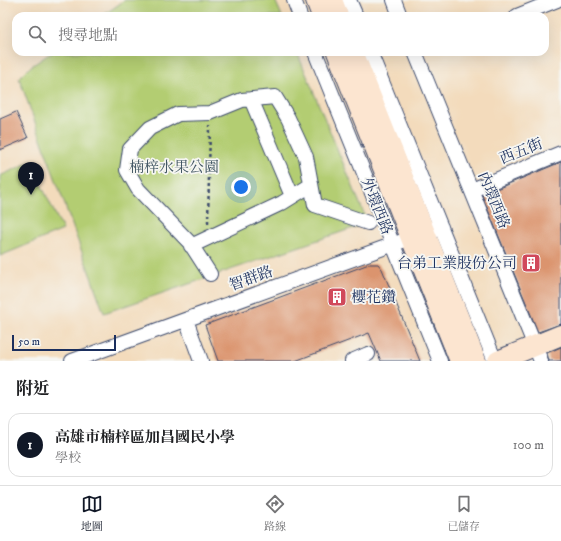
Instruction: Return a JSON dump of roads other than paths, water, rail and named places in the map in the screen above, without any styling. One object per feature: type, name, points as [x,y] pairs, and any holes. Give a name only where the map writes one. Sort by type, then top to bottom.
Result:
[{"type":"street","points":[[294,0],[298,12]]},
{"type":"street","points":[[316,0],[320,12]]},
{"type":"street","points":[[332,0],[336,12]]},
{"type":"street","points":[[349,0],[354,12]]},
{"type":"street","points":[[394,0],[398,12]]},
{"type":"street","points":[[527,12],[557,0]]},
{"type":"street","name":"外環西路","points":[[317,56],[440,361]]},
{"type":"street","name":"外環西路","points":[[339,56],[426,232],[495,361]]},
{"type":"street","name":"外環西路","points":[[355,56],[426,232],[476,361]]},
{"type":"street","name":"外環西路","points":[[371,56],[426,232],[460,361]]},
{"type":"street","name":"內環西路","points":[[421,56],[472,190],[538,353]]},
{"type":"street","points":[[210,274],[191,246],[138,189],[127,170],[130,149],[150,128],[178,114],[210,112],[242,100],[275,97],[288,118],[306,157],[315,205],[368,223]]},
{"type":"street","points":[[251,99],[292,196]]},
{"type":"street","name":"西五街","points":[[472,190],[561,153]]},
{"type":"street","points":[[191,246],[282,203],[311,185]]},
{"type":"street","name":"智群路","points":[[72,361],[426,232]]},
{"type":"street","points":[[186,320],[201,361]]},
{"type":"street","points":[[498,361],[538,353],[561,335]]},
{"type":"street","points":[[352,361],[368,354]]},
{"type":"place","name":"高雄市楠梓區加昌國民小學","points":[[31,195]]},
{"type":"place","name":"台弟工業股份公司","points":[[531,263]]},
{"type":"place","name":"櫻花鑽","points":[[337,297]]},
{"type":"park label","name":"楠梓水果公園","points":[[174,167]]}]
